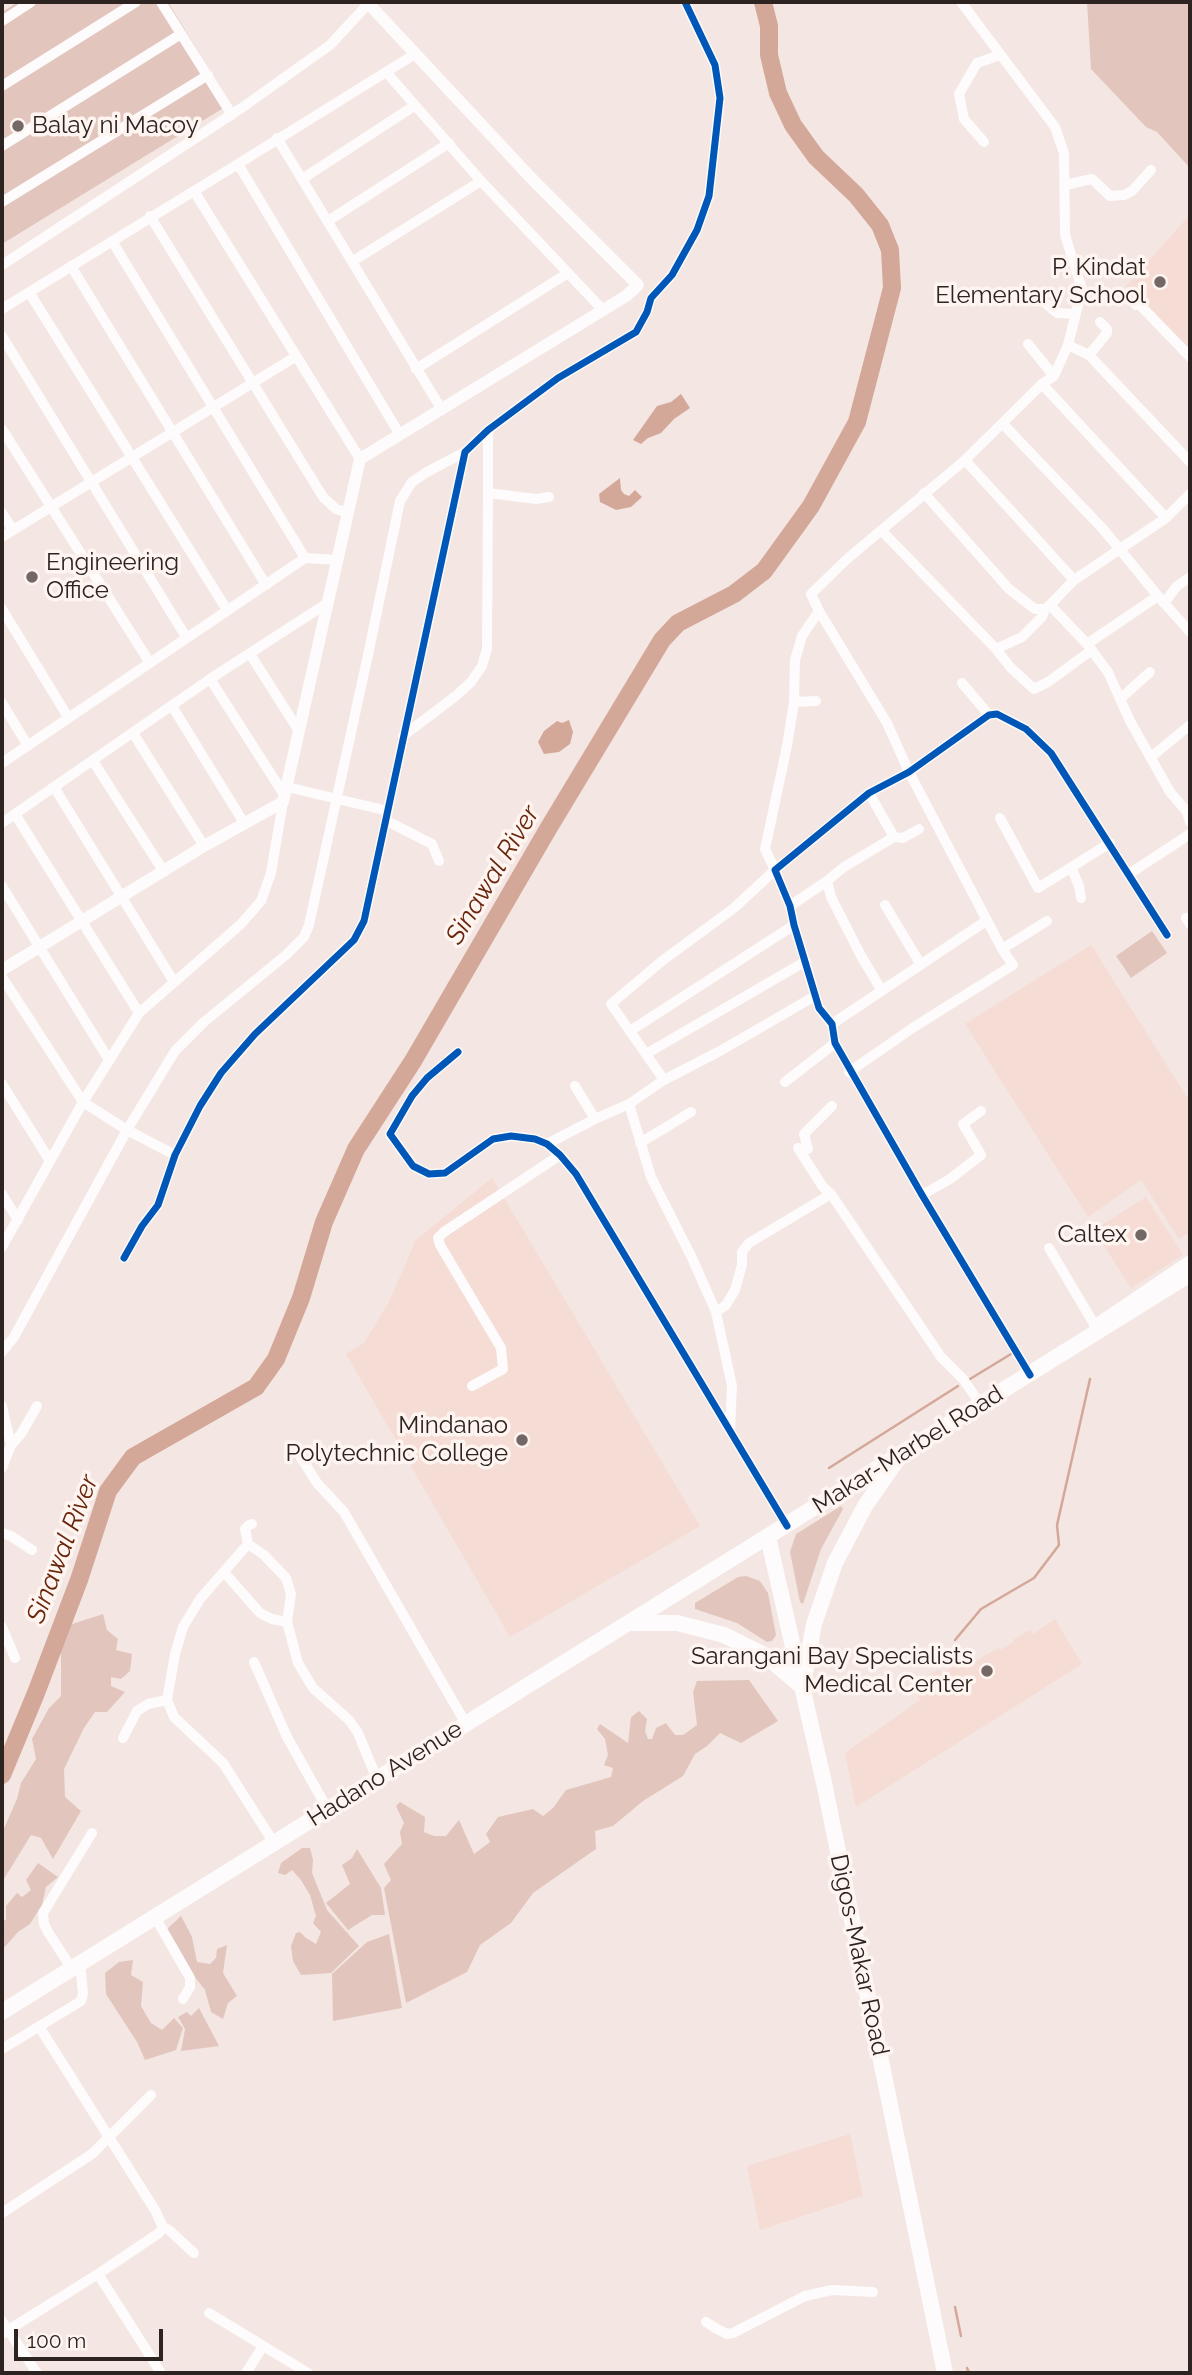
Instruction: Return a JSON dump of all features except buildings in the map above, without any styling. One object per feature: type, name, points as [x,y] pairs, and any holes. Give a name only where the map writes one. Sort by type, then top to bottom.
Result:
[{"type":"main road","name":"Makar-Marbel Road","points":[[768,1537],[1030,1375],[1096,1328],[1190,1274]]},
{"type":"main road","points":[[630,1623],[677,1623],[724,1635],[766,1656],[802,1687],[814,1624],[835,1563],[865,1506],[902,1454]]},
{"type":"main road","name":"Hadano Avenue","points":[[2,2012],[768,1537]]},
{"type":"main road","name":"Digos-Makar Road","points":[[768,1537],[802,1687],[945,2373]]},
{"type":"street","points":[[2,21],[31,2]]},
{"type":"street","points":[[2,86],[136,2]]},
{"type":"street","points":[[161,2],[232,115]]},
{"type":"street","points":[[2,265],[232,115],[330,45],[368,2],[533,180],[651,298]]},
{"type":"street","points":[[2,1352],[43,1288],[127,1130],[168,1062],[186,1038],[304,937],[309,925],[403,494],[412,482],[465,452],[488,430],[558,378],[636,332],[651,298],[672,275],[697,230],[714,166],[720,98],[719,84],[708,47],[685,2]]},
{"type":"street","points":[[849,1072],[914,1027],[1013,965],[986,921],[909,772],[887,723],[811,594],[847,559],[965,460],[1042,384],[1054,376],[1068,345],[1076,314],[1082,289],[1065,235],[1064,153],[1055,127],[961,2]]},
{"type":"street","points":[[2,146],[181,34]]},
{"type":"street","points":[[2,309],[415,54]]},
{"type":"street","points":[[984,142],[964,120],[959,94],[977,63],[1000,55]]},
{"type":"street","points":[[387,73],[481,181],[602,309]]},
{"type":"street","points":[[2,202],[208,75]]},
{"type":"street","points":[[302,179],[414,106]]},
{"type":"street","points":[[277,138],[442,410]]},
{"type":"street","points":[[328,221],[449,144]]},
{"type":"street","points":[[238,164],[400,435]]},
{"type":"street","points":[[1065,185],[1092,179],[1111,196],[1124,195],[1132,191],[1151,170]]},
{"type":"street","points":[[353,261],[481,181]]},
{"type":"street","points":[[2,1247],[83,1102],[139,1013],[241,925],[261,901],[271,873],[285,795],[360,459],[194,191]]},
{"type":"street","points":[[150,216],[323,497],[336,509],[348,513]]},
{"type":"street","points":[[112,241],[304,558]]},
{"type":"street","points":[[71,267],[266,585]]},
{"type":"street","points":[[416,369],[568,273]]},
{"type":"street","points":[[360,459],[625,296],[638,285]]},
{"type":"street","points":[[29,292],[227,610]]},
{"type":"street","points":[[1025,293],[1037,296],[1057,313],[1076,314]]},
{"type":"street","points":[[1136,305],[1138,303],[1190,357]]},
{"type":"street","points":[[1089,355],[1107,333],[1107,329],[1100,322]]},
{"type":"street","points":[[2,336],[186,637]]},
{"type":"street","points":[[1028,344],[1054,376]]},
{"type":"street","points":[[1068,345],[1089,355],[1190,461]]},
{"type":"street","points":[[2,537],[295,357]]},
{"type":"street","points":[[1042,384],[1166,518]]},
{"type":"street","points":[[1003,424],[1119,548],[1190,632]]},
{"type":"street","points":[[2,429],[150,663]]},
{"type":"street","points":[[403,736],[471,682],[482,666],[487,649],[488,430]]},
{"type":"street","points":[[124,1258],[142,1226],[158,1205],[175,1155],[210,1089],[255,1034],[354,940],[360,931],[465,452]]},
{"type":"street","points":[[965,460],[1074,580]]},
{"type":"street","points":[[488,493],[536,499],[549,497]]},
{"type":"street","points":[[924,493],[1021,600],[1035,609],[1048,607]]},
{"type":"street","points":[[996,649],[1021,637],[1074,580],[1166,518],[1190,494]]},
{"type":"street","points":[[1181,504],[1190,514]]},
{"type":"street","points":[[2,513],[13,530]]},
{"type":"street","points":[[882,531],[1034,689],[1048,682],[1089,647],[1161,600],[1190,577]]},
{"type":"street","points":[[2,764],[304,558],[336,560]]},
{"type":"street","points":[[2,823],[210,679],[329,602]]},
{"type":"street","points":[[1048,607],[1089,647],[1108,672],[1130,721],[1170,792],[1187,812],[1190,822]]},
{"type":"street","points":[[2,609],[68,718]]},
{"type":"street","points":[[819,611],[802,636],[795,660],[794,702],[781,782],[765,849],[790,906],[819,1009],[832,1024],[835,1043],[849,1072],[1030,1375]]},
{"type":"street","points":[[250,654],[299,731]]},
{"type":"street","points":[[1120,699],[1150,672]]},
{"type":"street","points":[[210,679],[285,795]]},
{"type":"street","points":[[962,683],[989,715]]},
{"type":"street","points":[[794,702],[816,701]]},
{"type":"street","points":[[2,703],[28,746]]},
{"type":"street","points":[[172,706],[244,823]]},
{"type":"street","points":[[664,1080],[612,1008],[611,1002],[734,908],[775,870],[869,793],[909,772],[989,715],[997,714],[1018,724],[1051,753],[1167,935]]},
{"type":"street","points":[[1151,757],[1190,725]]},
{"type":"street","points":[[133,733],[204,846]]},
{"type":"street","points":[[93,761],[164,872]]},
{"type":"street","points":[[54,787],[174,982]]},
{"type":"street","points":[[869,793],[894,837]]},
{"type":"street","points":[[2,970],[244,823],[285,795],[335,798],[387,816],[432,844],[439,861]]},
{"type":"street","points":[[15,814],[139,1013]]},
{"type":"street","points":[[1000,818],[1038,888],[1110,843]]},
{"type":"street","points":[[790,906],[844,867],[894,837],[903,838],[919,829]]},
{"type":"street","points":[[1129,874],[1190,834]]},
{"type":"street","points":[[1071,867],[1081,898]]},
{"type":"street","points":[[827,881],[831,897],[860,954],[883,990]]},
{"type":"street","points":[[2,886],[109,1059]]},
{"type":"street","points":[[885,905],[921,965]]},
{"type":"street","points":[[832,1024],[986,921]]},
{"type":"street","points":[[1002,949],[1046,921]]},
{"type":"street","points":[[630,1031],[794,925]]},
{"type":"street","points":[[646,1054],[806,961]]},
{"type":"street","points":[[2,977],[83,1102],[127,1130],[175,1155]]},
{"type":"street","points":[[547,1144],[629,1104],[664,1080],[815,996]]},
{"type":"street","points":[[785,1082],[835,1043]]},
{"type":"street","points":[[458,1052],[427,1078],[412,1096],[390,1134],[413,1166],[429,1174],[445,1173],[493,1139],[528,1137],[547,1144],[560,1155],[576,1174],[787,1525]]},
{"type":"street","points":[[2,1084],[50,1161]]},
{"type":"street","points":[[575,1086],[594,1119]]},
{"type":"street","points":[[629,1104],[651,1177],[716,1312],[732,1386],[730,1431]]},
{"type":"street","points":[[832,1107],[804,1135],[808,1149],[798,1148],[941,1357],[963,1379],[981,1405]]},
{"type":"street","points":[[922,1195],[950,1179],[981,1155],[963,1124],[981,1111]]},
{"type":"street","points":[[640,1143],[691,1112]]},
{"type":"street","points":[[472,1386],[503,1369],[501,1348],[438,1238],[560,1155]]},
{"type":"street","points":[[2,1194],[18,1220]]},
{"type":"street","points":[[716,1312],[726,1305],[736,1290],[742,1252],[749,1243],[831,1194]]},
{"type":"street","points":[[1049,1248],[1096,1328],[1190,1260]]},
{"type":"street","points":[[2,1406],[11,1445]]},
{"type":"street","points":[[2,1468],[11,1445],[21,1434],[37,1406]]},
{"type":"street","points":[[298,1453],[317,1483],[344,1512],[466,1724]]},
{"type":"street","points":[[252,1524],[245,1529],[248,1544],[264,1555],[286,1578],[291,1594],[286,1622],[303,1674],[313,1689],[349,1720],[358,1732],[377,1779]]},
{"type":"street","points":[[2,1533],[32,1550]]},
{"type":"street","points":[[248,1544],[200,1599],[183,1627],[167,1700],[174,1717],[223,1763],[274,1843]]},
{"type":"street","points":[[224,1572],[260,1613],[286,1622]]},
{"type":"street","points":[[2,1627],[15,1658]]},
{"type":"street","points":[[254,1662],[287,1737],[328,1810]]},
{"type":"street","points":[[123,1738],[137,1711],[148,1704],[167,1700]]},
{"type":"street","points":[[2,2049],[40,2028],[82,1999],[76,1966],[48,1932],[43,1913],[92,1833]]},
{"type":"street","points":[[155,1917],[190,1978],[190,1987],[183,1999]]},
{"type":"street","points":[[40,2028],[155,2210],[163,2227],[194,2253]]},
{"type":"street","points":[[2,2213],[92,2154],[151,2095]]},
{"type":"street","points":[[37,2373],[4,2328],[99,2274],[159,2233],[163,2227]]},
{"type":"street","points":[[99,2274],[161,2373]]},
{"type":"street","points":[[706,2322],[716,2329],[733,2333],[805,2296],[832,2290],[873,2292]]},
{"type":"street","points":[[209,2313],[308,2373]]},
{"type":"street","points":[[246,2373],[264,2346]]},
{"type":"shaded area","points":[[18,2],[168,2],[230,104],[2,244],[2,12]]},
{"type":"shaded area","points":[[1087,2],[1190,2],[1190,168],[1157,132],[1146,127],[1091,69]]},
{"type":"shaded area","name":"P. Kindat Elementary School","points":[[1190,215],[1190,348],[1126,286]]},
{"type":"shaded area","points":[[681,394],[690,408],[674,419],[661,433],[641,444],[633,440],[657,406],[671,402]]},
{"type":"shaded area","points":[[620,478],[624,494],[629,496],[635,490],[642,497],[631,507],[616,510],[600,502],[599,494]]},
{"type":"shaded area","points":[[569,720],[573,732],[570,744],[559,752],[544,754],[538,742],[544,731],[557,721],[562,723]]},
{"type":"shaded area","points":[[1152,931],[1167,953],[1131,978],[1116,956]]},
{"type":"shaded area","points":[[1091,945],[1190,1102],[1190,1232],[1179,1239],[1141,1180],[1088,1217],[965,1024]]},
{"type":"shaded area","name":"Mindanao Polytechnic College","points":[[492,1178],[700,1526],[510,1637],[346,1354],[364,1343],[389,1302],[416,1240]]},
{"type":"shaded area","points":[[1146,1197],[1183,1255],[1131,1288],[1094,1230]]},
{"type":"shaded area","points":[[841,1506],[843,1509],[821,1549],[803,1604],[800,1602],[790,1552],[796,1534]]},
{"type":"shaded area","points":[[746,1576],[760,1581],[768,1593],[776,1635],[772,1641],[767,1642],[737,1623],[695,1609],[695,1603],[738,1577]]},
{"type":"shaded area","points":[[103,1614],[107,1630],[118,1639],[116,1650],[132,1654],[130,1671],[121,1679],[111,1677],[111,1686],[125,1692],[107,1712],[95,1712],[64,1769],[65,1797],[81,1811],[53,1859],[41,1838],[31,1835],[2,1882],[2,1833],[21,1783],[36,1759],[32,1739],[49,1708],[61,1696],[61,1647],[69,1625]]},
{"type":"shaded area","points":[[1055,1619],[1082,1664],[856,1807],[845,1753],[920,1700],[914,1688],[919,1681],[939,1669],[942,1673],[972,1656],[975,1661],[999,1648],[1000,1650],[1030,1630],[1033,1634]]},
{"type":"shaded area","points":[[749,1680],[778,1721],[741,1743],[720,1733],[695,1754],[683,1776],[643,1801],[613,1826],[595,1831],[596,1849],[533,1893],[511,1923],[480,1945],[467,1972],[406,2003],[384,1888],[391,1880],[384,1864],[402,1844],[400,1832],[404,1823],[396,1806],[400,1802],[425,1817],[424,1832],[434,1836],[446,1836],[459,1820],[474,1854],[490,1842],[486,1834],[498,1817],[533,1809],[543,1816],[553,1808],[566,1790],[611,1777],[613,1768],[604,1765],[608,1755],[605,1739],[597,1729],[600,1724],[628,1743],[631,1717],[639,1711],[647,1719],[645,1731],[648,1739],[652,1739],[656,1728],[666,1723],[675,1735],[683,1735],[697,1725],[693,1692],[697,1681]]},
{"type":"shaded area","points":[[302,1848],[310,1848],[312,1873],[327,1910],[359,1946],[331,1973],[301,1975],[293,1961],[291,1946],[296,1933],[300,1932],[316,1944],[321,1932],[313,1923],[316,1916],[310,1895],[301,1880],[292,1870],[285,1875],[278,1873],[281,1863]]},
{"type":"shaded area","points":[[357,1849],[381,1888],[385,1915],[372,1915],[348,1930],[326,1903],[350,1884],[342,1865],[352,1858]]},
{"type":"shaded area","points":[[38,1863],[58,1877],[46,1887],[42,1905],[30,1924],[18,1932],[2,1950],[2,1923],[6,1919],[6,1906],[17,1893],[22,1897],[31,1890],[26,1880]]},
{"type":"shaded area","points":[[181,1916],[192,1937],[197,1962],[210,1964],[216,1958],[217,1949],[227,1945],[223,1973],[237,1996],[228,2003],[223,2019],[211,2012],[205,1990],[190,1971],[167,1929]]},
{"type":"shaded area","points":[[389,1934],[402,2008],[333,2021],[332,1974],[367,1942]]},
{"type":"shaded area","points":[[133,1960],[131,1975],[143,1982],[141,2006],[151,2023],[162,2030],[174,2018],[183,2028],[176,2050],[145,2060],[137,2042],[106,1994],[105,1973],[119,1962]]},
{"type":"shaded area","points":[[199,2008],[219,2046],[181,2051],[185,2029],[178,2017],[187,2012],[191,2016]]},
{"type":"shaded area","points":[[850,2134],[863,2196],[760,2230],[747,2166]]},
{"type":"waterway","name":"Sinawal River","points":[[2,1775],[79,1580],[108,1491],[133,1457],[256,1387],[276,1359],[301,1298],[324,1222],[356,1149],[413,1061],[662,640],[678,623],[734,594],[764,571],[811,506],[857,422],[892,288],[890,250],[880,225],[856,195],[816,157],[793,125],[778,93],[769,55],[769,26],[763,2]]},
{"type":"waterway","points":[[970,1379],[1011,1354]]},
{"type":"waterway","points":[[955,1640],[981,1609],[1034,1578],[1059,1545],[1057,1525],[1090,1379]]},
{"type":"waterway","points":[[829,1468],[958,1386]]},
{"type":"waterway","points":[[955,2307],[961,2336]]},
{"type":"waterway","points":[[967,2368],[969,2373]]},
{"type":"cycle path","points":[[124,1258],[142,1226],[158,1205],[175,1155],[200,1106],[221,1073],[255,1034],[354,940],[364,921],[465,452],[488,430],[558,378],[636,332],[651,298],[672,275],[697,230],[709,196],[720,98],[715,65],[685,2]]},
{"type":"cycle path","points":[[1030,1375],[835,1043],[832,1024],[819,1008],[790,906],[775,870],[869,793],[909,772],[989,715],[997,714],[1026,729],[1051,753],[1167,935]]},
{"type":"cycle path","points":[[458,1052],[427,1078],[412,1096],[390,1134],[413,1166],[429,1174],[445,1173],[493,1139],[511,1136],[535,1139],[547,1144],[560,1155],[576,1174],[787,1526]]},
{"type":"place","name":"Balay ni Macoy","points":[[18,126]]},
{"type":"place","name":"P. Kindat Elementary School","points":[[1160,282]]},
{"type":"place","name":"Engineering Office","points":[[32,577]]},
{"type":"place","name":"Caltex","points":[[1141,1235]]},
{"type":"place","name":"Mindanao Polytechnic College","points":[[522,1440]]},
{"type":"place","name":"Sarangani Bay Specialists Medical Center","points":[[987,1671]]}]
